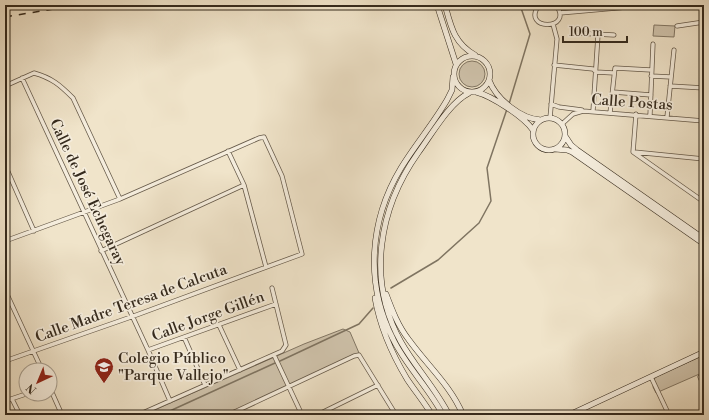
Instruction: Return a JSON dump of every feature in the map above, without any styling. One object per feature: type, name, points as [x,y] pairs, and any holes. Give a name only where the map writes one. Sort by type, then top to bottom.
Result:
[{"type":"main road","points":[[437,5],[456,64]]},
{"type":"main road","points":[[445,5],[452,29],[458,42],[466,50],[483,60],[490,69],[489,80],[484,88],[476,92],[469,93],[458,99],[409,166],[390,205],[383,236],[380,261],[384,298],[391,322],[408,354],[438,395],[449,415]]},
{"type":"main road","points":[[432,415],[402,370],[387,338],[377,308],[373,290],[376,234],[387,196],[402,166],[447,100],[452,90],[456,64],[466,56],[479,57]]},
{"type":"main road","points":[[453,77],[458,87],[469,93]]},
{"type":"main road","points":[[489,80],[497,95],[526,117],[534,120],[550,118],[556,119],[562,124],[565,136],[571,145],[577,150],[704,239]]},
{"type":"main road","points":[[476,92],[495,100],[524,121],[532,130],[533,140],[540,148],[566,150],[572,152],[704,244]]},
{"type":"main road","points":[[532,130],[541,120]]},
{"type":"main road","points":[[555,149],[560,145],[565,136]]},
{"type":"main road","points":[[374,273],[381,309],[393,339],[406,361],[443,415]]},
{"type":"main road","points":[[382,284],[400,328],[453,396],[463,415]]},
{"type":"main road","points":[[569,415],[704,352]]},
{"type":"street","points":[[539,5],[536,10],[536,14],[539,21],[546,25],[554,24],[558,19],[560,13],[556,5]]},
{"type":"street","points":[[560,13],[602,7],[651,5]]},
{"type":"street","points":[[677,26],[704,22]]},
{"type":"street","points":[[550,118],[557,39],[554,24]]},
{"type":"street","points":[[575,33],[614,35]]},
{"type":"street","points":[[593,111],[598,35]]},
{"type":"street","points":[[650,116],[653,44]]},
{"type":"street","points":[[667,117],[674,50]]},
{"type":"street","points":[[554,65],[593,69],[596,72],[614,73]]},
{"type":"street","points":[[610,113],[615,68],[651,70]]},
{"type":"street","points":[[5,86],[34,73],[48,77],[62,86],[73,98],[120,199]]},
{"type":"street","points":[[651,76],[671,77]]},
{"type":"street","name":"Calle de José Echegaray","points":[[22,78],[131,317],[148,350],[170,401]]},
{"type":"street","points":[[670,86],[704,88]]},
{"type":"street","points":[[613,92],[651,95]]},
{"type":"street","points":[[551,104],[559,107],[583,111]]},
{"type":"street","points":[[703,120],[704,104]]},
{"type":"street","name":"Calle Postas","points":[[562,124],[573,114],[583,111],[703,120]]},
{"type":"street","points":[[633,152],[636,114]]},
{"type":"street","name":"Calle Madre Teresa de Calcuta","points":[[5,361],[131,317],[302,254],[282,176],[264,137],[228,151]]},
{"type":"street","points":[[5,241],[120,199],[228,151],[244,185],[266,267]]},
{"type":"street","points":[[633,152],[704,159]]},
{"type":"street","points":[[633,152],[704,202]]},
{"type":"street","points":[[5,165],[34,231]]},
{"type":"street","points":[[101,251],[244,185]]},
{"type":"street","points":[[696,197],[704,197]]},
{"type":"street","points":[[138,415],[282,351],[286,345],[272,288]]},
{"type":"street","points":[[5,290],[38,362]]},
{"type":"street","name":"Calle Jorge Gillén","points":[[148,350],[276,304]]},
{"type":"street","points":[[219,325],[240,370]]},
{"type":"street","points":[[184,337],[205,385]]},
{"type":"street","points":[[274,354],[302,415]]},
{"type":"street","points":[[228,415],[359,355],[396,415]]},
{"type":"street","points":[[650,377],[668,415]]},
{"type":"street","points":[[700,378],[704,386]]},
{"type":"street","points":[[317,415],[378,386]]},
{"type":"street","points":[[5,402],[18,397]]},
{"type":"street","points":[[12,399],[20,415]]},
{"type":"street","points":[[56,402],[62,415]]},
{"type":"shaded area","points":[[654,25],[675,26],[674,37],[653,36]]},
{"type":"shaded area","points":[[472,61],[482,64],[485,74],[482,84],[472,87],[462,84],[459,74],[462,64]]},
{"type":"shaded area","points":[[343,329],[350,332],[359,353],[226,415],[143,415],[304,344]]},
{"type":"shaded area","points":[[704,355],[704,372],[656,393],[653,387],[655,377]]},
{"type":"waterway","points":[[509,104],[530,34],[520,5]]},
{"type":"waterway","points":[[391,288],[438,260],[479,223],[491,201],[487,168],[507,109]]},
{"type":"waterway","points":[[280,361],[359,324],[373,308]]},
{"type":"waterway","points":[[161,415],[275,363]]},
{"type":"railway","points":[[5,17],[78,5]]},
{"type":"place","name":"Colegio Público \"Parque Vallejo\"","points":[[104,384]]}]
